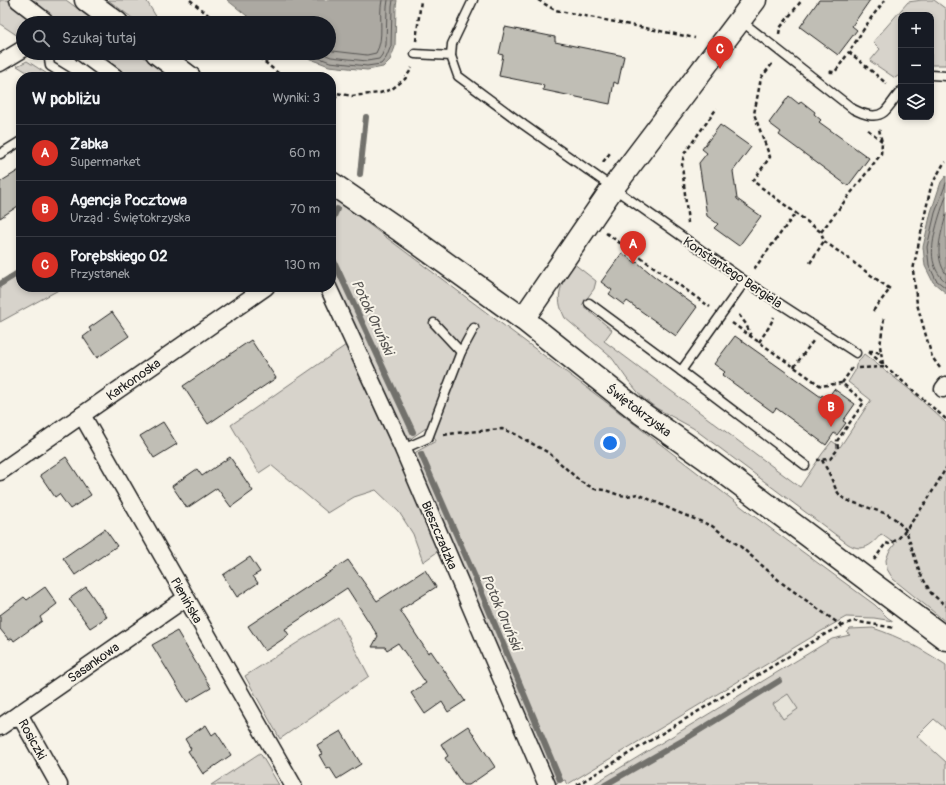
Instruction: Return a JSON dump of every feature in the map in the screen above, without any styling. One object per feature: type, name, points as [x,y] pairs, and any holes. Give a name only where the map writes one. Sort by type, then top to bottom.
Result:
[{"type":"main road","points":[[86,0],[108,16]]},
{"type":"main road","points":[[523,319],[612,189],[755,0]]},
{"type":"main road","points":[[166,60],[182,72]]},
{"type":"main road","name":"Świętokrzyska","points":[[336,186],[523,319],[641,413],[704,458],[946,639]]},
{"type":"street","points":[[18,0],[39,16]]},
{"type":"street","points":[[0,63],[16,53]]},
{"type":"street","points":[[92,60],[108,72]]},
{"type":"street","name":"Karkonoska","points":[[0,472],[259,292]]},
{"type":"street","name":"Bieszczadzka","points":[[330,292],[403,450],[547,785]]},
{"type":"street","name":"Pienińska","points":[[82,415],[293,785]]},
{"type":"street","name":"Sasankowa","points":[[0,727],[186,598]]},
{"type":"street","name":"Rosiczki","points":[[19,714],[59,785]]},
{"type":"lane","points":[[415,54],[450,56],[452,44],[473,0]]},
{"type":"lane","points":[[740,20],[854,109],[864,114],[875,115],[885,112],[898,95]]},
{"type":"lane","name":"Konstantego Bergiela","points":[[450,56],[458,76],[524,126],[745,281],[856,353]]},
{"type":"lane","points":[[49,60],[50,66],[60,72]]},
{"type":"lane","points":[[934,75],[946,76]]},
{"type":"lane","points":[[0,154],[16,144]]},
{"type":"lane","points":[[681,371],[745,281]]},
{"type":"lane","points":[[589,303],[805,465]]},
{"type":"lane","points":[[434,323],[462,352]]},
{"type":"lane","points":[[403,450],[428,438],[462,352],[474,328]]},
{"type":"path","points":[[190,0],[209,16]]},
{"type":"path","points":[[336,97],[338,94],[352,96],[380,93],[392,89],[405,79],[412,68],[415,54],[421,0]]},
{"type":"path","points":[[538,0],[555,10],[695,38]]},
{"type":"path","points":[[778,35],[780,28],[802,0]]},
{"type":"path","points":[[839,67],[871,18],[885,0]]},
{"type":"path","points":[[849,52],[898,90]]},
{"type":"path","points":[[262,60],[277,72]]},
{"type":"path","points":[[774,61],[761,78],[754,114],[770,157],[753,180],[795,214],[821,232],[824,241],[890,289],[873,310]]},
{"type":"path","points":[[689,226],[682,165],[684,154],[718,108]]},
{"type":"path","points":[[821,232],[881,154],[882,142],[875,115]]},
{"type":"path","points":[[941,370],[932,357],[916,304],[913,270],[931,186],[946,162]]},
{"type":"path","points":[[745,281],[795,214]]},
{"type":"path","points":[[601,230],[821,386],[842,383],[853,367],[887,368]]},
{"type":"path","points":[[810,263],[824,241]]},
{"type":"path","points":[[730,303],[746,324],[751,336]]},
{"type":"path","points":[[883,364],[880,342],[884,318]]},
{"type":"path","points":[[758,342],[769,327]]},
{"type":"path","points":[[868,351],[875,351],[882,355]]},
{"type":"path","points":[[794,366],[804,352]]},
{"type":"path","points":[[871,354],[946,419]]},
{"type":"path","points":[[805,465],[810,460],[830,459],[838,449],[837,441],[864,402],[842,383]]},
{"type":"path","points":[[428,438],[456,433],[502,429],[513,433],[549,453],[581,482],[595,489],[627,496],[638,494],[712,526],[741,547],[782,584],[842,626]]},
{"type":"path","points":[[822,460],[840,496],[846,500],[887,514],[895,519],[906,530],[920,573],[931,593],[946,606]]},
{"type":"path","points":[[886,543],[890,544],[896,541],[906,530],[928,499],[946,468]]},
{"type":"path","points":[[577,785],[827,633],[853,622],[896,628]]},
{"type":"shaded area","points":[[0,0],[11,0],[31,15],[16,16],[16,35],[0,24]]},
{"type":"shaded area","points":[[30,0],[66,0],[88,16],[49,16]]},
{"type":"shaded area","points":[[108,0],[146,0],[156,16],[130,16]]},
{"type":"shaded area","points":[[934,0],[946,9],[946,65],[934,65],[934,12],[899,12],[908,2]]},
{"type":"shaded area","points":[[898,13],[898,76],[895,78],[870,61],[880,49],[873,42]]},
{"type":"shaded area","points":[[105,60],[148,60],[164,72],[121,72]]},
{"type":"shaded area","points":[[27,61],[44,72],[27,72],[17,66]]},
{"type":"shaded area","points":[[336,200],[602,399],[751,514],[875,605],[893,621],[874,618],[846,617],[568,784],[565,780],[556,783],[554,782],[414,455],[416,452],[436,441],[429,426],[410,439],[406,438],[336,287]]},
{"type":"shaded area","points":[[573,263],[596,281],[594,289],[582,305],[612,330],[604,341],[800,487],[832,441],[840,447],[871,400],[848,382],[855,371],[856,365],[864,354],[909,389],[944,421],[946,423],[946,622],[893,579],[887,569],[886,560],[889,552],[895,544],[881,534],[875,541],[866,547],[858,548],[849,545],[693,428],[656,408],[642,397],[612,358],[565,318],[561,310],[559,296],[562,284]]},
{"type":"shaded area","points":[[16,277],[16,292],[55,292],[0,322],[0,287]]},
{"type":"shaded area","points":[[346,345],[440,550],[423,562],[413,534],[399,512],[376,490],[354,497],[328,513],[271,465],[259,473],[231,425]]},
{"type":"shaded area","points":[[338,617],[369,676],[280,739],[245,676]]},
{"type":"shaded area","points":[[873,628],[892,635],[911,644],[946,665],[946,729],[934,719],[917,736],[946,762],[946,785],[592,785],[832,639],[850,635],[847,633],[850,629]],"holes":[[[788,694],[798,709],[783,719],[773,704]]]},
{"type":"shaded area","points":[[788,693],[798,709],[783,719],[773,704]]},
{"type":"shaded area","points":[[260,753],[279,785],[211,785]]},
{"type":"water","points":[[227,0],[397,0],[395,47],[390,60],[383,67],[367,70],[329,66],[313,60],[336,60],[336,16],[247,16]]},
{"type":"water","points":[[946,176],[946,293],[933,282],[925,266],[923,247],[931,212],[941,182]]},
{"type":"building","points":[[819,0],[870,0],[852,26],[857,30],[838,55],[800,27]]},
{"type":"building","points":[[505,27],[555,37],[555,42],[624,56],[618,84],[614,82],[610,104],[543,90],[544,85],[499,76],[503,55],[499,54]]},
{"type":"building","points":[[789,96],[799,104],[801,101],[815,112],[814,114],[821,120],[819,122],[869,158],[848,186],[779,135],[781,132],[769,123]]},
{"type":"building","points":[[720,125],[751,147],[733,171],[737,199],[761,216],[739,246],[714,228],[718,224],[707,216],[699,163],[707,153],[702,149]]},
{"type":"building","points":[[16,172],[16,207],[0,218],[0,182]]},
{"type":"building","points":[[622,253],[636,263],[637,262],[697,307],[676,336],[627,301],[624,305],[609,294],[612,290],[601,282]]},
{"type":"building","points":[[112,312],[129,336],[97,358],[83,337],[91,331],[89,328]]},
{"type":"building","points":[[735,336],[821,397],[822,395],[827,399],[834,389],[855,404],[843,421],[846,423],[837,435],[834,433],[826,445],[776,408],[773,412],[722,375],[725,372],[714,364]]},
{"type":"building","points":[[251,340],[276,378],[208,424],[183,386]]},
{"type":"building","points":[[163,422],[177,444],[154,458],[140,436]]},
{"type":"building","points":[[66,457],[91,495],[70,509],[59,494],[55,497],[40,475]]},
{"type":"building","points":[[230,457],[253,491],[231,507],[217,488],[187,508],[172,486],[197,469],[202,476]]},
{"type":"building","points":[[105,529],[117,546],[75,575],[63,558]]},
{"type":"building","points":[[250,557],[260,572],[253,576],[258,583],[237,597],[223,575]]},
{"type":"building","points":[[348,560],[377,601],[425,570],[436,587],[400,610],[428,653],[431,651],[465,701],[448,712],[442,702],[425,714],[411,693],[426,683],[398,643],[387,650],[385,647],[372,647],[378,636],[347,588],[285,629],[289,635],[265,651],[248,626]]},
{"type":"building","points":[[45,587],[57,604],[40,617],[42,621],[14,641],[12,638],[9,640],[0,629],[0,615],[24,597],[27,600]]},
{"type":"building","points":[[86,587],[107,617],[90,628],[69,599]]},
{"type":"building","points":[[177,631],[211,688],[187,702],[152,645]]},
{"type":"building","points":[[206,725],[212,735],[216,732],[231,755],[203,774],[188,751],[191,749],[185,739]]},
{"type":"building","points":[[468,726],[495,767],[469,785],[463,785],[445,758],[448,756],[441,744]]},
{"type":"building","points":[[341,731],[361,764],[337,779],[330,768],[327,769],[319,755],[322,754],[317,745]]},
{"type":"waterway","name":"Potok Oruński","points":[[360,174],[366,117]]},
{"type":"waterway","name":"Potok Oruński","points":[[336,266],[413,432]]},
{"type":"waterway","points":[[0,284],[16,274]]},
{"type":"waterway","name":"Potok Oruński","points":[[421,454],[478,584],[560,780]]},
{"type":"waterway","points":[[605,785],[687,738],[779,681]]},
{"type":"place","name":"Porębskiego 02","points":[[720,69]]},
{"type":"place","name":"Żabka","points":[[633,264]]},
{"type":"place","name":"Agencja Pocztowa","points":[[831,427]]}]
